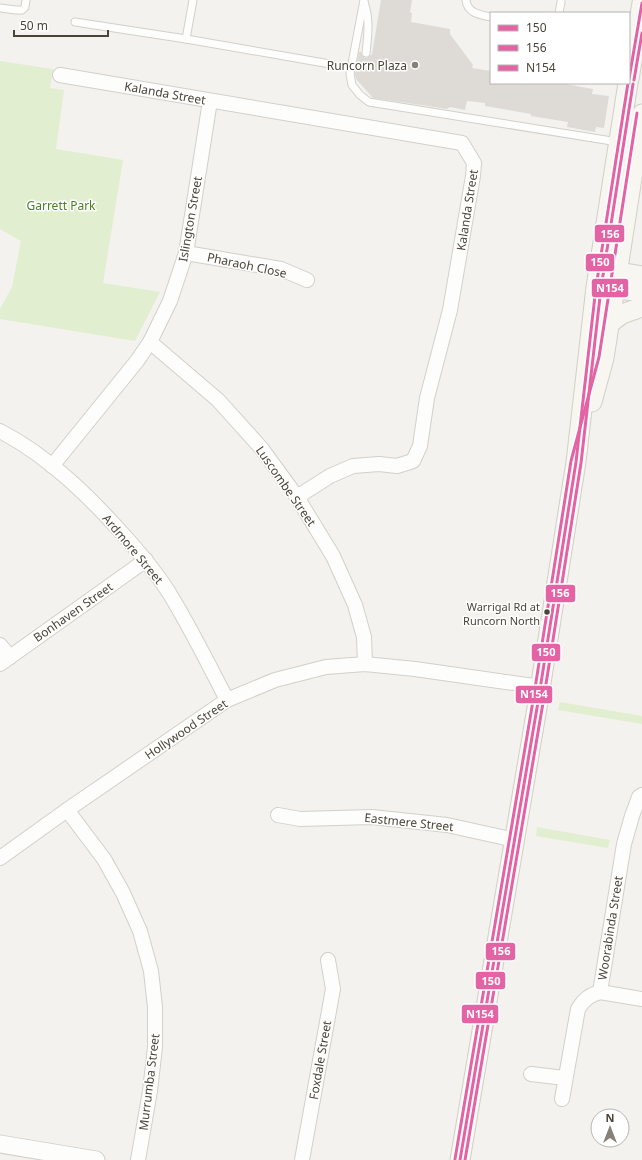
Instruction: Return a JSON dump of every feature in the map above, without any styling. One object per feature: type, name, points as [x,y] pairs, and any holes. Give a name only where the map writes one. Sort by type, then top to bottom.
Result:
[{"type":"main road","points":[[630,74],[642,3]]},
{"type":"main road","points":[[460,1160],[541,687],[576,462],[598,278],[628,84]]},
{"type":"main road","points":[[576,462],[604,358],[642,114]]},
{"type":"main road","points":[[598,278],[616,280],[642,276]]},
{"type":"main road","points":[[616,280],[642,292]]},
{"type":"main road","points":[[610,323],[622,314],[642,307]]},
{"type":"street","name":"Kalanda Street","points":[[60,76],[462,144],[474,163],[450,310],[427,398],[420,446],[413,461],[397,466],[379,464],[354,466],[330,476],[297,497]]},
{"type":"street","name":"Islington Street","points":[[52,466],[137,361],[150,342],[170,301],[186,253],[210,101]]},
{"type":"street","name":"Pharaoh Close","points":[[186,253],[281,269],[307,280]]},
{"type":"street","name":"Luscombe Street","points":[[150,342],[218,400],[262,449],[297,497],[334,556],[355,605],[364,637],[365,664]]},
{"type":"street","name":"Ardmore Street","points":[[0,431],[16,440],[52,466],[82,492],[146,560],[170,595],[227,700]]},
{"type":"street","name":"Bonhaven Street","points":[[5,661],[146,560]]},
{"type":"street","points":[[0,645],[5,661]]},
{"type":"street","name":"Hollywood Street","points":[[0,858],[227,700],[275,680],[326,667],[365,664],[415,669],[541,687]]},
{"type":"street","name":"Woorabinda Street","points":[[562,1099],[578,1009],[583,1001],[591,995],[600,992],[624,844],[632,816],[639,798],[642,795]]},
{"type":"street","name":"Murrumba Street","points":[[67,810],[104,859],[123,893],[140,931],[151,971],[156,1007],[155,1047],[150,1091],[138,1160]]},
{"type":"street","name":"Eastmere Street","points":[[278,815],[300,819],[372,817],[448,825],[515,840]]},
{"type":"street","name":"Foxdale Street","points":[[302,1160],[333,989],[328,960]]},
{"type":"street","points":[[600,992],[642,999]]},
{"type":"street","points":[[531,1074],[565,1078]]},
{"type":"street","points":[[0,1144],[96,1160]]},
{"type":"lane","points":[[0,8],[22,10],[25,7],[26,0]]},
{"type":"lane","points":[[186,39],[193,0]]},
{"type":"lane","points":[[364,0],[367,10],[368,27],[366,53]]},
{"type":"lane","points":[[364,0],[350,74],[352,85],[360,95],[369,102],[618,142]]},
{"type":"lane","points":[[466,0],[466,6],[471,10],[479,15],[490,17]]},
{"type":"lane","points":[[559,12],[561,2]]},
{"type":"lane","points":[[75,22],[186,39],[330,64]]},
{"type":"green space","name":"Garrett Park","points":[[0,61],[53,69],[50,88],[64,90],[56,149],[123,160],[103,283],[160,292],[135,341],[0,319],[0,309],[12,287],[21,241],[0,229]]},
{"type":"green space","points":[[560,702],[642,716],[642,724],[558,710]]},
{"type":"green space","points":[[537,827],[610,840],[608,848],[536,836]]},
{"type":"building","name":"Runcorn Plaza","points":[[381,0],[412,0],[410,12],[412,13],[411,22],[450,29],[450,34],[473,65],[472,68],[490,71],[490,84],[566,84],[593,89],[592,94],[609,96],[604,128],[596,127],[595,132],[567,127],[568,122],[485,106],[485,103],[467,101],[465,110],[450,107],[447,109],[373,98],[356,79],[355,74],[359,52],[361,52],[365,58],[372,54]]},
{"type":"transit line","name":"150","points":[[630,73],[642,3]]},
{"type":"transit line","name":"156","points":[[634,80],[642,33]]},
{"type":"transit line","name":"150","points":[[460,1160],[538,702],[576,462],[596,287],[628,84]]},
{"type":"transit line","name":"156","points":[[465,1160],[543,703],[581,463],[601,288],[633,84]]},
{"type":"transit line","name":"N154","points":[[455,1159],[533,701],[571,461],[599,357],[637,113]]},
{"type":"place","name":"Runcorn Plaza","points":[[415,65]]},
{"type":"place","name":"Warrigal Rd at Runcorn North","points":[[547,612]]}]
